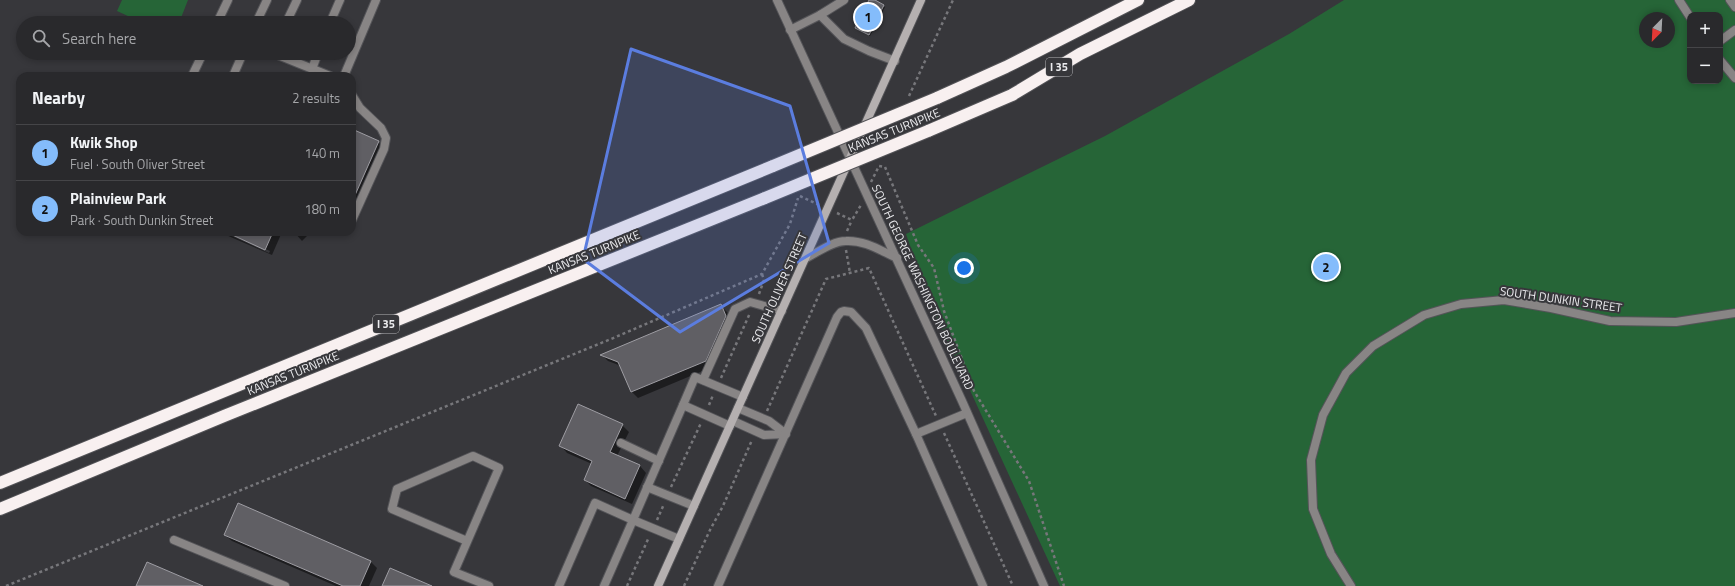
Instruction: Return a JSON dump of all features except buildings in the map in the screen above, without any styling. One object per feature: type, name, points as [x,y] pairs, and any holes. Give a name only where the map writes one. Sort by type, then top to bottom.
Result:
[{"type":"highway","name":"KANSAS TURNPIKE","points":[[0,483],[937,98],[1006,67],[1138,0]]},
{"type":"highway","name":"KANSAS TURNPIKE","points":[[0,510],[224,416],[765,198],[1012,95],[1080,54],[1189,0]]},
{"type":"main road","name":"SOUTH OLIVER STREET","points":[[658,586],[921,0]]},
{"type":"street","points":[[220,16],[228,0]]},
{"type":"street","points":[[259,16],[267,0]]},
{"type":"street","points":[[289,16],[297,0]]},
{"type":"street","points":[[333,16],[340,0]]},
{"type":"street","points":[[356,48],[376,0]]},
{"type":"street","name":"SOUTH GEORGE WASHINGTON BOULEVARD","points":[[777,0],[967,413],[1044,586]]},
{"type":"street","points":[[790,30],[820,15],[844,0]]},
{"type":"street","points":[[1678,0],[1687,13]]},
{"type":"street","points":[[1730,0],[1735,7]]},
{"type":"street","points":[[820,15],[844,39],[869,52],[894,61]]},
{"type":"street","points":[[1723,39],[1735,30]]},
{"type":"street","points":[[194,72],[200,60]]},
{"type":"street","points":[[235,72],[240,60]]},
{"type":"street","points":[[291,60],[321,72]]},
{"type":"street","points":[[312,68],[315,60]]},
{"type":"street","points":[[346,72],[351,60]]},
{"type":"street","points":[[1723,64],[1735,78]]},
{"type":"street","points":[[356,102],[360,108],[381,128],[386,138],[384,149],[356,211]]},
{"type":"street","points":[[806,258],[835,244],[846,241],[864,243],[896,258]]},
{"type":"street","name":"SOUTH DUNKIN STREET","points":[[1350,586],[1331,554],[1313,509],[1311,460],[1323,415],[1346,374],[1373,346],[1424,316],[1461,304],[1504,300],[1551,308],[1610,321],[1676,322],[1735,313]]},
{"type":"street","points":[[703,380],[735,309],[750,302],[782,311]]},
{"type":"street","points":[[718,586],[837,317],[844,311],[851,312],[866,328],[916,434],[983,586]]},
{"type":"street","points":[[604,586],[695,377],[743,397]]},
{"type":"street","points":[[683,405],[764,435],[786,434]]},
{"type":"street","points":[[738,408],[769,421],[786,434]]},
{"type":"street","points":[[916,434],[967,413]]},
{"type":"street","points":[[621,443],[659,461]]},
{"type":"street","points":[[467,541],[392,508],[397,489],[473,456],[499,468],[454,572],[489,586]]},
{"type":"street","points":[[648,487],[694,506]]},
{"type":"street","points":[[559,586],[595,503],[679,539]]},
{"type":"street","points":[[174,540],[285,586]]},
{"type":"path","points":[[908,98],[953,0]]},
{"type":"path","points":[[879,161],[879,167],[886,166],[918,245],[934,268],[944,311],[974,391],[1029,481],[1064,586]]},
{"type":"path","points":[[6,586],[611,339],[762,274],[790,224],[799,195],[808,199]]},
{"type":"path","points":[[846,234],[856,213]]},
{"type":"path","points":[[848,218],[852,220]]},
{"type":"path","points":[[846,247],[850,273]]},
{"type":"path","points":[[763,419],[826,279],[869,268],[1013,586]]},
{"type":"path","points":[[627,586],[755,303],[764,280],[762,274]]},
{"type":"path","points":[[684,586],[723,506],[756,431]]},
{"type":"highlighted area","points":[[631,49],[790,106],[829,243],[680,332],[583,259]]},
{"type":"green space","points":[[122,0],[188,0],[182,16],[128,16],[117,11]]},
{"type":"green space","points":[[1344,0],[1735,0],[1735,586],[1060,586],[929,301],[906,234],[1105,136],[1289,34]]},
{"type":"place","name":"Kwik Shop","points":[[868,17]]},
{"type":"place","name":"Plainview Park","points":[[1326,267]]}]
